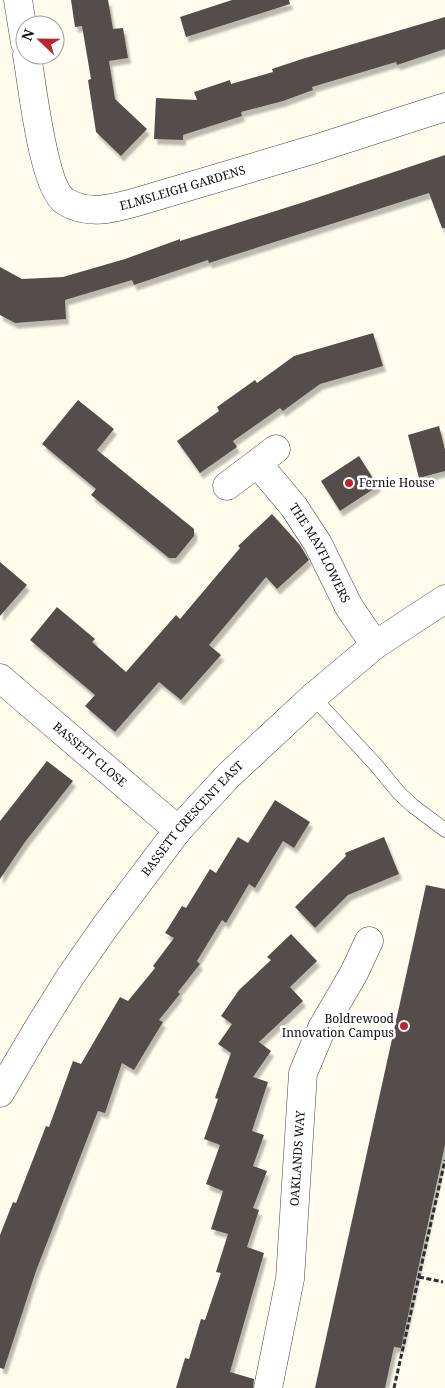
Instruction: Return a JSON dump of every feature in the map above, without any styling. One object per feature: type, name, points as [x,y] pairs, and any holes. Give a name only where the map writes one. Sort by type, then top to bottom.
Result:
[{"type":"street","points":[[18,0],[20,15]]},
{"type":"street","name":"ELMSLEIGH GARDENS","points":[[29,65],[40,135],[55,188],[64,201],[86,210],[112,209],[140,201],[315,149],[445,107]]},
{"type":"street","name":"THE MAYFLOWERS","points":[[226,486],[267,457],[294,507],[318,544],[349,607],[375,645]]},
{"type":"street","name":"BASSETT CRESCENT EAST","points":[[0,1093],[70,977],[178,830],[228,776],[313,697],[375,645],[445,599]]},
{"type":"street","name":"BASSETT CLOSE","points":[[0,678],[178,830]]},
{"type":"street","name":"OAKLANDS WAY","points":[[268,1388],[290,1279],[303,1073],[322,1028],[354,973],[369,941]]},
{"type":"lane","points":[[313,697],[375,764],[398,793],[445,830]]},
{"type":"path","points":[[394,1388],[445,1160]]},
{"type":"path","points":[[419,1277],[443,1282]]},
{"type":"building","points":[[71,0],[108,0],[113,29],[123,28],[128,58],[109,61],[115,99],[147,129],[121,156],[96,132],[88,80],[91,79],[82,26],[75,27]]},
{"type":"building","points":[[232,0],[289,0],[290,4],[186,37],[180,17]]},
{"type":"building","points":[[445,17],[445,49],[397,65],[396,62],[312,87],[313,90],[283,101],[241,112],[242,116],[183,135],[183,140],[154,139],[156,98],[197,100],[194,92],[230,80],[231,84],[273,72],[272,69],[302,59]]},
{"type":"building","points":[[445,155],[445,228],[442,228],[429,193],[209,263],[208,260],[134,285],[132,280],[65,300],[66,319],[15,323],[0,315],[0,267],[22,279],[63,277],[125,259],[180,239],[180,241],[304,202]]},
{"type":"building","points":[[373,333],[383,366],[320,384],[283,411],[280,408],[233,441],[237,447],[200,473],[177,441],[219,411],[217,407],[255,380],[257,383],[294,356]]},
{"type":"building","points":[[78,400],[114,429],[97,450],[194,529],[194,536],[176,558],[169,558],[91,495],[96,489],[42,444]]},
{"type":"building","points":[[439,426],[445,450],[445,471],[419,478],[408,435]]},
{"type":"building","name":"Fernie House","points":[[359,456],[378,486],[340,511],[321,481]]},
{"type":"building","points":[[272,514],[300,545],[309,560],[277,589],[266,577],[209,645],[221,655],[181,700],[159,682],[115,732],[85,706],[95,695],[30,640],[57,607],[95,639],[92,642],[126,672],[176,615],[180,619],[240,548],[238,546]]},
{"type":"building","points":[[0,562],[27,585],[0,616]]},
{"type":"building","points":[[47,761],[73,781],[25,842],[0,879],[0,821]]},
{"type":"building","points":[[275,800],[310,822],[294,848],[283,841],[255,888],[249,884],[226,923],[222,920],[197,961],[200,964],[178,992],[180,994],[159,1020],[163,1022],[134,1070],[122,1063],[105,1113],[98,1111],[36,1271],[4,1369],[0,1368],[0,1235],[13,1202],[16,1203],[46,1126],[49,1127],[73,1061],[81,1064],[120,997],[128,1001],[155,968],[153,966],[174,938],[165,933],[182,906],[186,908],[210,869],[216,873],[238,837],[248,843]]},
{"type":"building","points":[[384,837],[399,874],[348,895],[315,928],[295,907],[346,856],[345,853]]},
{"type":"building","points":[[426,885],[445,889],[445,1145],[401,1348],[394,1347],[385,1388],[315,1388]]},
{"type":"building","points":[[291,934],[317,961],[290,987],[303,1001],[259,1042],[271,1051],[253,1077],[268,1082],[252,1131],[264,1135],[253,1166],[267,1171],[253,1208],[259,1210],[247,1247],[264,1253],[230,1372],[254,1379],[253,1388],[176,1388],[185,1358],[189,1359],[201,1319],[205,1320],[221,1273],[216,1272],[228,1234],[211,1229],[223,1191],[206,1184],[220,1145],[204,1139],[218,1099],[215,1098],[231,1053],[218,1044],[232,1024],[221,1016],[239,990],[271,960],[267,957]]},
{"type":"place","name":"Fernie House","points":[[349,483]]},
{"type":"place","name":"Boldrewood Innovation Campus","points":[[404,1026]]}]
